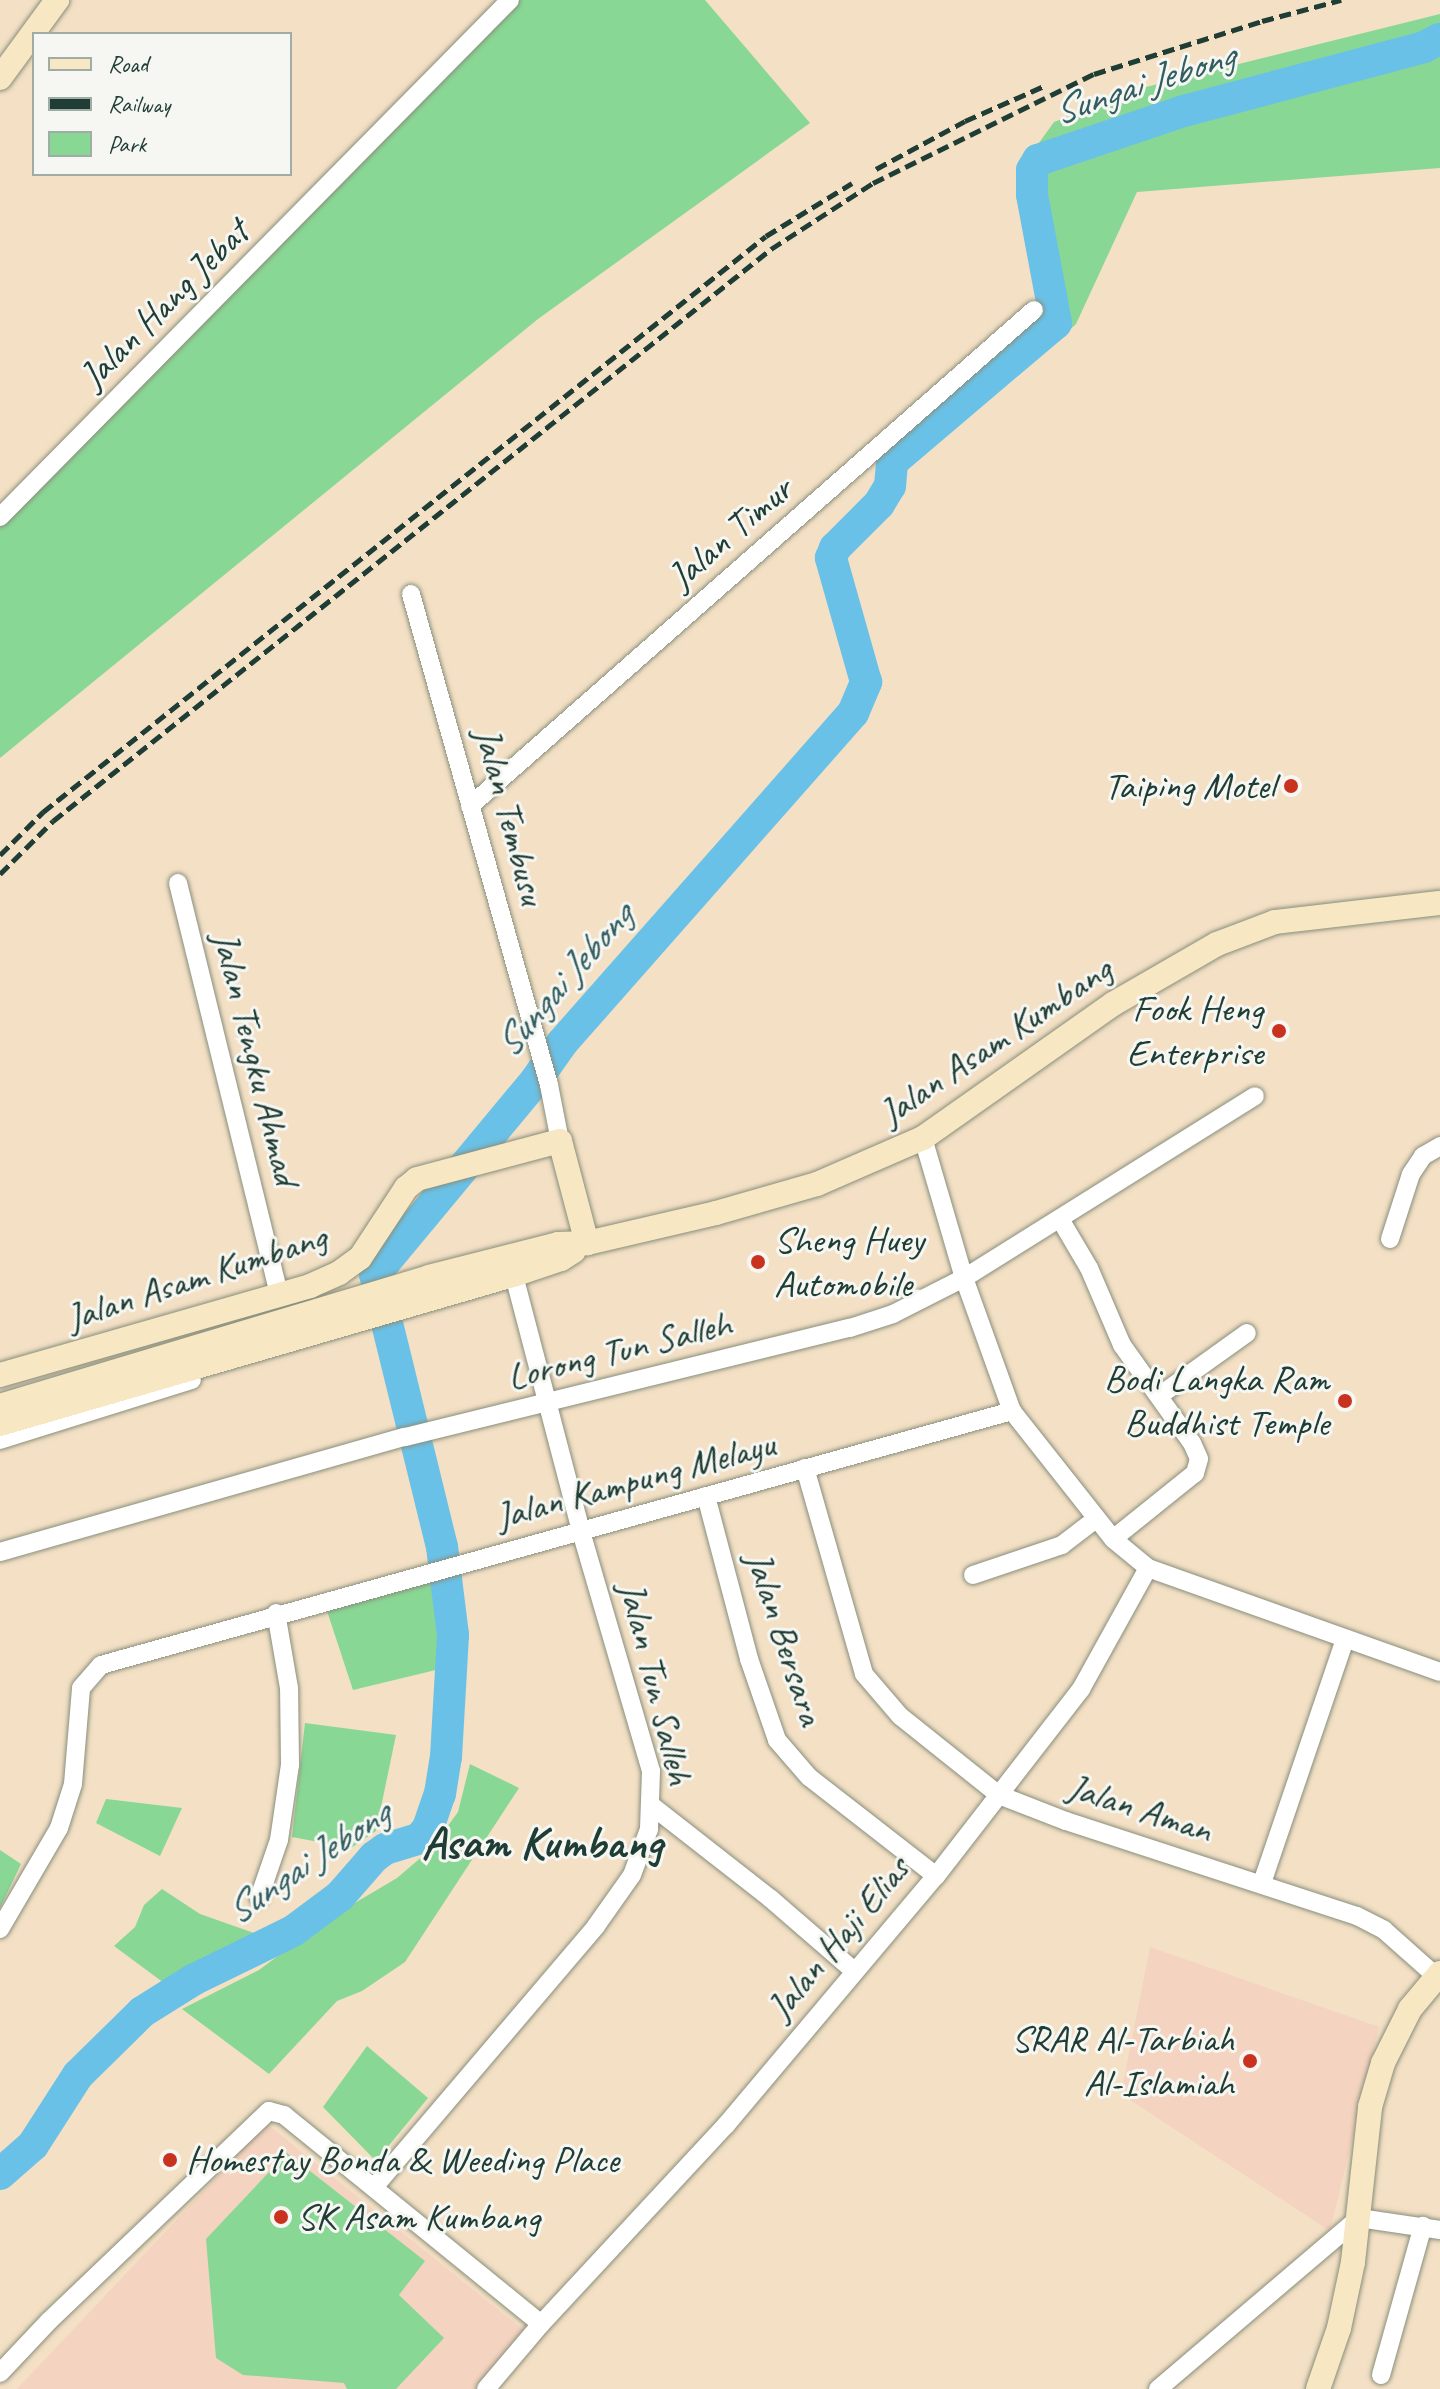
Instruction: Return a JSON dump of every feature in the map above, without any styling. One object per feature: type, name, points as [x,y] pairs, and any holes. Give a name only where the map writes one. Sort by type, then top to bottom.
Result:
[{"type":"main road","points":[[34,32],[57,0]]},
{"type":"main road","points":[[0,78],[32,34]]},
{"type":"main road","name":"Jalan Asam Kumbang","points":[[0,1406],[512,1265],[558,1244],[587,1243],[813,1186],[892,1155],[923,1138],[1113,1004],[1217,944],[1275,922],[1440,903]]},
{"type":"main road","name":"Jalan Asam Kumbang","points":[[0,1375],[310,1286],[360,1258],[406,1188],[429,1173],[560,1141]]},
{"type":"main road","name":"Jalan Tembusu","points":[[560,1141],[587,1243]]},
{"type":"main road","name":"Jalan Asam Kumbang","points":[[0,1424],[261,1335],[339,1323],[361,1307]]},
{"type":"main road","points":[[1318,2389],[1339,2328],[1359,2218],[1370,2107],[1383,2063],[1410,2009],[1438,1975]]},
{"type":"street","name":"Jalan Hang Jebat","points":[[0,517],[510,0]]},
{"type":"street","name":"Jalan Timur","points":[[470,806],[1034,310]]},
{"type":"street","name":"Jalan Tembusu","points":[[411,594],[549,1085],[560,1141]]},
{"type":"street","name":"Jalan Tengku Ahmad","points":[[178,883],[279,1295]]},
{"type":"street","name":"Lorong Tun Salleh","points":[[0,1552],[405,1437],[850,1328],[893,1314],[964,1278],[1255,1096]]},
{"type":"street","points":[[923,1138],[964,1278],[1012,1411],[1113,1539],[1148,1568],[1440,1672]]},
{"type":"street","points":[[1390,1239],[1411,1174],[1423,1156],[1440,1146]]},
{"type":"street","points":[[1060,1219],[1089,1268],[1122,1345],[1192,1443],[1199,1459],[1195,1473],[1113,1539]]},
{"type":"street","name":"Jalan Tun Salleh","points":[[375,2186],[596,1926],[632,1875],[649,1829],[651,1771],[581,1531],[512,1265]]},
{"type":"street","name":"Jalan Asam Kumbang","points":[[0,1440],[306,1344],[325,1336],[339,1323]]},
{"type":"street","points":[[1159,1396],[1247,1333]]},
{"type":"street","name":"Jalan Kampung Melayu","points":[[0,1929],[59,1828],[73,1784],[81,1688],[93,1670],[130,1654],[1012,1411]]},
{"type":"street","name":"Jalan Aman","points":[[805,1468],[864,1674],[887,1705],[999,1795],[1066,1821],[1357,1916],[1384,1930],[1438,1975]]},
{"type":"street","name":"Jalan Bersara","points":[[706,1496],[749,1659],[777,1740],[809,1777],[936,1876]]},
{"type":"street","points":[[973,1575],[1062,1545],[1096,1519]]},
{"type":"street","name":"Jalan Haji Elias","points":[[486,2389],[541,2324],[726,2125],[936,1876],[1081,1689],[1148,1568]]},
{"type":"street","points":[[259,1898],[279,1840],[290,1765],[289,1688],[276,1613]]},
{"type":"street","points":[[1262,1883],[1345,1639]]},
{"type":"street","points":[[652,1806],[771,1899],[854,1971]]},
{"type":"street","points":[[0,2373],[49,2321],[269,2111],[284,2115],[375,2186],[541,2324]]},
{"type":"street","points":[[1158,2389],[1359,2218],[1432,2228],[1381,2375]]},
{"type":"shaded area","name":"SRAR Al-Tarbiah Al-Islamiah","points":[[1150,1947],[1379,2027],[1330,2231],[1121,2094]]},
{"type":"shaded area","name":"SK Asam Kumbang","points":[[267,2124],[526,2332],[475,2389],[17,2389]]},
{"type":"green space","points":[[515,0],[705,0],[810,123],[538,319],[0,758],[0,524]]},
{"type":"green space","points":[[1440,14],[1440,168],[1137,192],[1076,324],[1062,337],[1037,191],[1036,147],[1054,122],[1146,87]]},
{"type":"green space","points":[[436,1573],[443,1630],[440,1669],[353,1690],[326,1608]]},
{"type":"green space","points":[[305,1723],[396,1735],[376,1831],[351,1848],[292,1837]]},
{"type":"green space","points":[[470,1764],[519,1788],[405,1962],[362,1991],[337,2001],[269,2074],[182,2009],[259,1970],[326,1920],[397,1878],[431,1849],[458,1812]]},
{"type":"green space","points":[[106,1799],[182,1808],[160,1856],[96,1823]]},
{"type":"green space","points":[[0,1850],[21,1864],[0,1908]]},
{"type":"green space","points":[[162,1889],[200,1914],[254,1933],[164,1983],[114,1946],[135,1927],[144,1905]]},
{"type":"green space","points":[[367,2046],[428,2098],[376,2161],[323,2107]]},
{"type":"green space","points":[[287,2153],[425,2261],[399,2295],[444,2338],[396,2389],[347,2389],[344,2383],[243,2375],[216,2358],[206,2239]]},
{"type":"waterway","name":"Sungai Jebong","points":[[0,2174],[33,2145],[78,2075],[142,2012],[193,1980],[293,1931],[340,1896],[374,1857],[385,1849],[420,1838],[428,1828],[440,1794],[446,1757],[453,1635],[442,1547],[375,1274],[536,1080],[562,1043],[853,713],[866,682],[831,558],[835,548],[879,504],[890,486],[892,462],[1056,323],[1032,195],[1032,170],[1038,160],[1184,111],[1424,47],[1440,39]]},
{"type":"railway","points":[[0,874],[53,821],[771,249],[873,183],[1094,74],[1262,21],[1341,0]]},
{"type":"railway","points":[[876,169],[965,121],[1044,86]]},
{"type":"railway","points":[[0,855],[43,812],[766,236],[852,183]]},
{"type":"place","name":"Taiping Motel","points":[[1291,786]]},
{"type":"place","name":"Fook Heng Enterprise","points":[[1279,1031]]},
{"type":"place","name":"Sheng Huey Automobile","points":[[758,1262]]},
{"type":"place","name":"Bodi Langka Ram Buddhist Temple","points":[[1345,1401]]},
{"type":"place","name":"SRAR Al-Tarbiah Al-Islamiah","points":[[1250,2061]]},
{"type":"place","name":"Homestay Bonda & Weeding Place","points":[[170,2160]]},
{"type":"place","name":"SK Asam Kumbang","points":[[281,2217]]},
{"type":"district","name":"Asam Kumbang","points":[[542,1843]]}]
